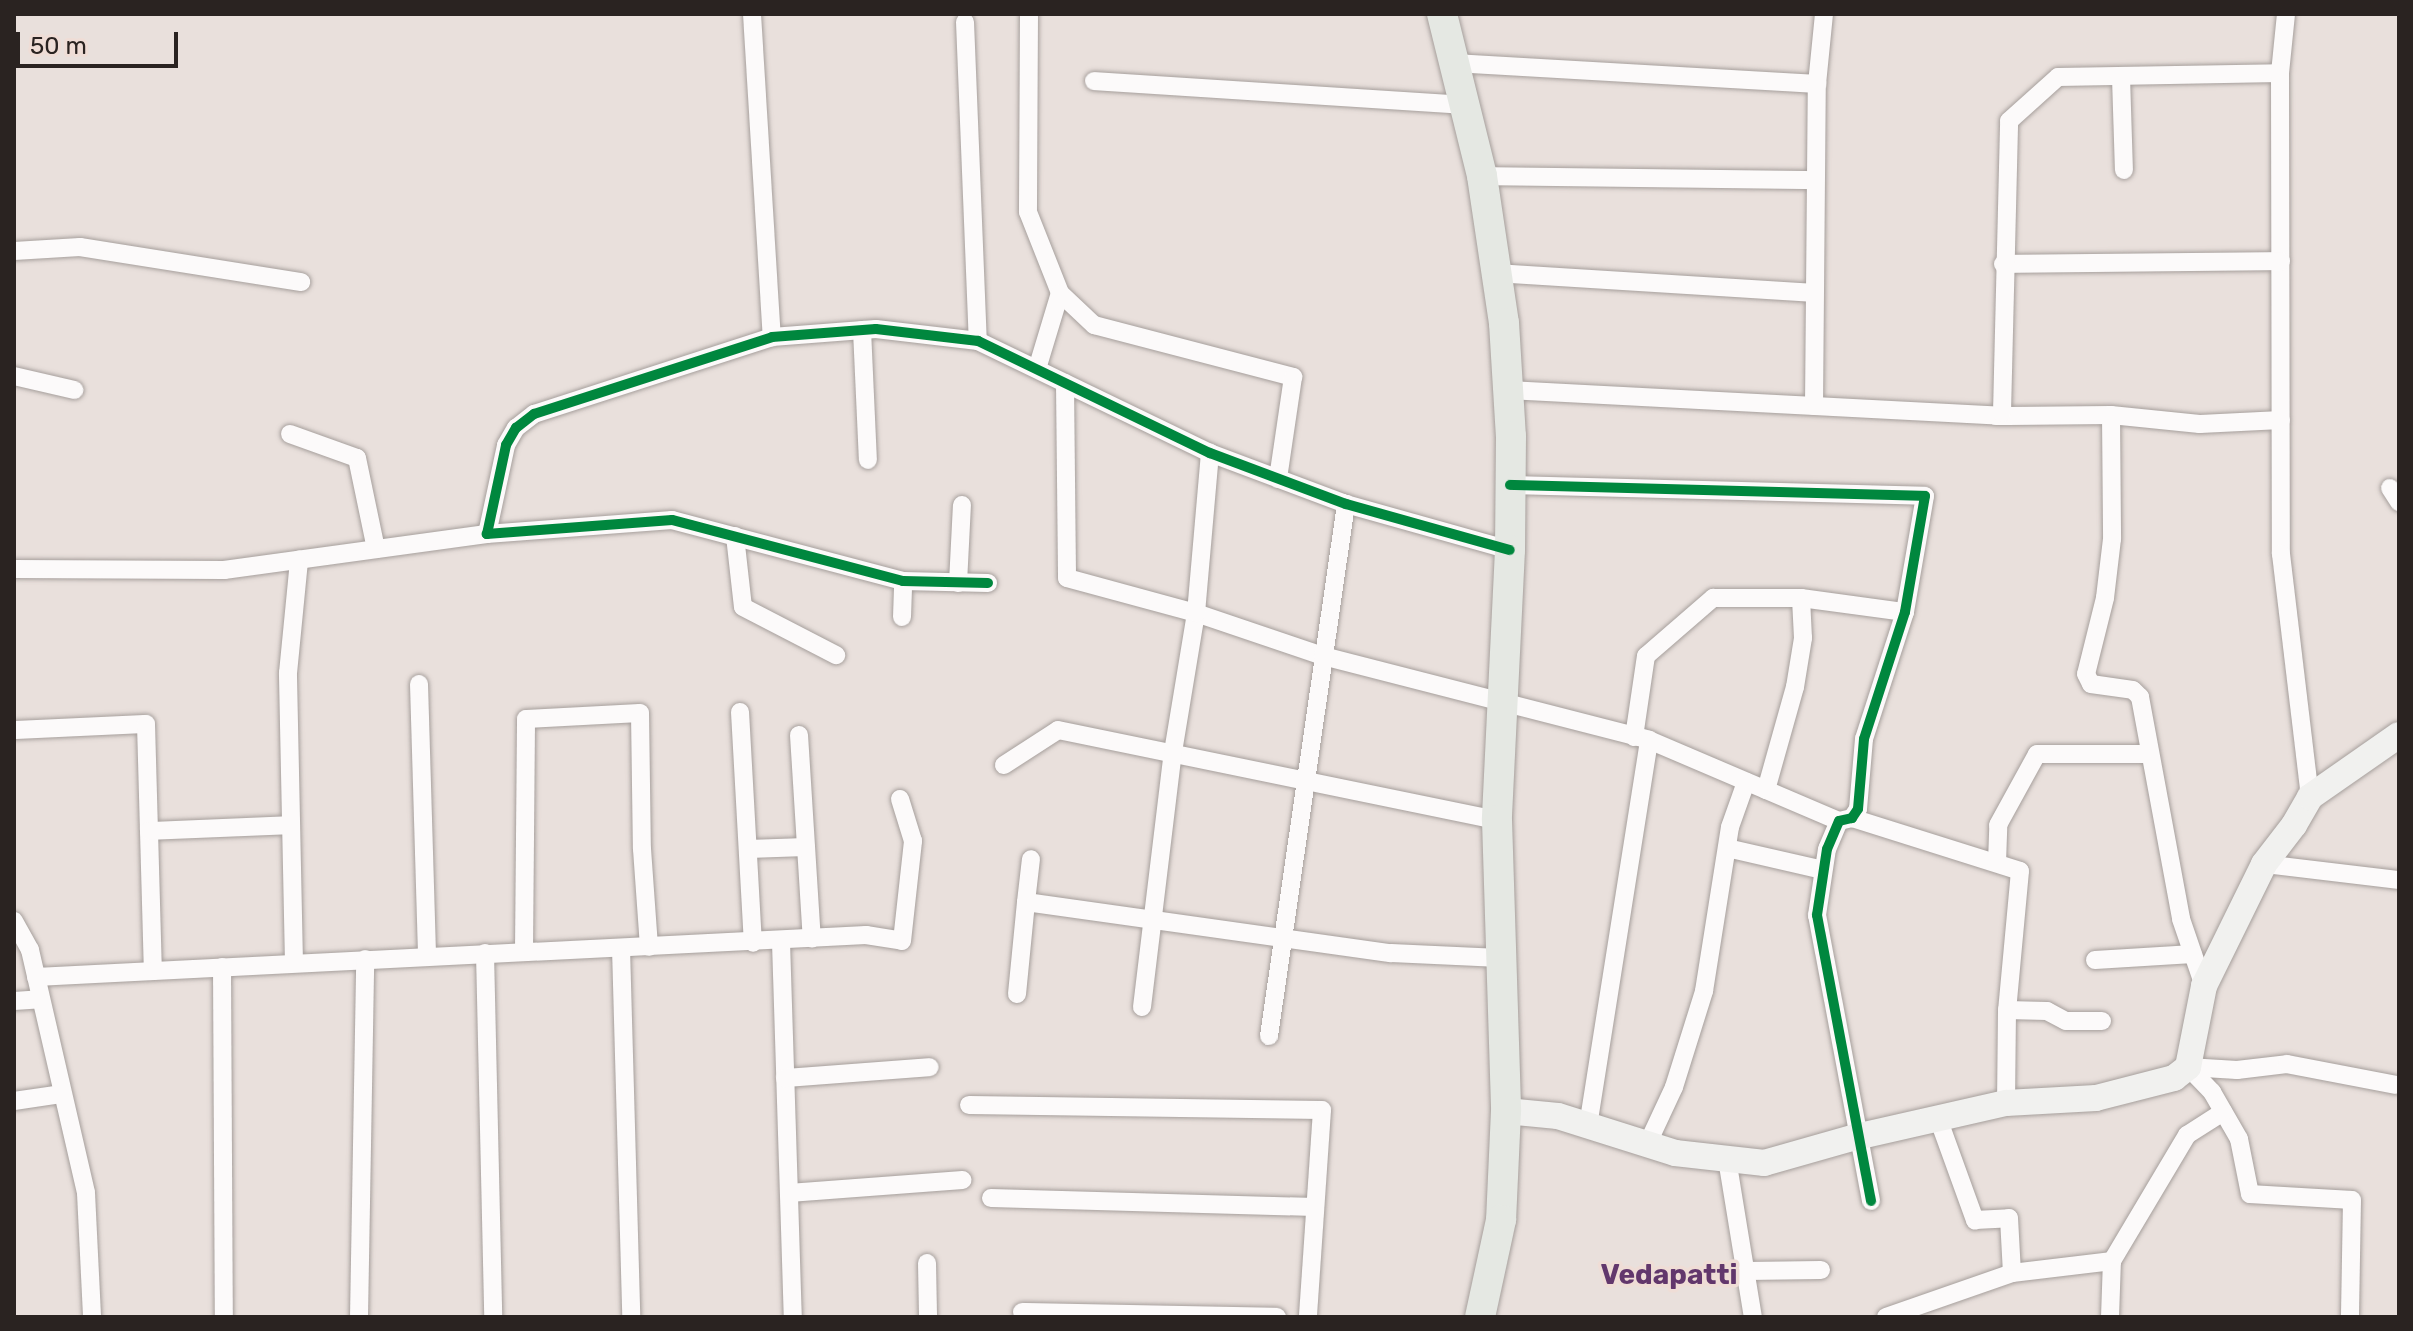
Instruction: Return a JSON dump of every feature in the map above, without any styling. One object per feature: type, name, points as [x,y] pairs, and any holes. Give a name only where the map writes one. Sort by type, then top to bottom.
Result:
[{"type":"main road","points":[[1442,14],[1482,176],[1508,390],[1510,550],[1497,820],[1506,1111],[1501,1220],[1480,1317]]},
{"type":"street","points":[[752,14],[772,337]]},
{"type":"street","points":[[1029,14],[1028,212],[1060,293],[1094,325],[1293,377],[1278,479]]},
{"type":"street","points":[[1814,406],[1817,84],[1824,14]]},
{"type":"street","points":[[2286,14],[2280,73],[2281,554],[2310,797]]},
{"type":"street","points":[[965,22],[978,341]]},
{"type":"street","points":[[1454,63],[1817,84]]},
{"type":"street","points":[[2002,413],[2003,264],[2009,121],[2058,77],[2280,73]]},
{"type":"street","points":[[2121,77],[2124,170]]},
{"type":"street","points":[[1094,81],[1464,105]]},
{"type":"street","points":[[1482,176],[1815,180]]},
{"type":"street","points":[[14,251],[80,247],[301,282]]},
{"type":"street","points":[[2003,264],[2281,261]]},
{"type":"street","points":[[1496,273],[1814,293]]},
{"type":"street","points":[[1037,369],[1060,293]]},
{"type":"street","points":[[862,330],[868,460]]},
{"type":"street","points":[[487,534],[506,445],[516,428],[534,414],[772,337],[862,330],[978,341],[1210,453],[1346,504],[1510,550]]},
{"type":"street","points":[[14,376],[74,390]]},
{"type":"street","points":[[1065,383],[1067,578],[1196,613],[1323,656],[1641,739],[1845,819],[2020,871],[2007,1010],[2006,1103]]},
{"type":"street","points":[[1508,390],[1814,406],[2111,415],[2200,424],[2281,420]]},
{"type":"street","points":[[2111,415],[2112,539],[2105,598],[2086,674],[2091,684],[2133,690],[2140,697],[2181,919],[2204,986]]},
{"type":"street","points":[[290,434],[357,458],[376,549]]},
{"type":"street","points":[[1142,1007],[1173,752],[1196,613],[1210,453]]},
{"type":"street","points":[[1510,485],[1925,496],[1905,612],[1864,739],[1859,801],[1845,819],[1823,870],[1817,915],[1826,976],[1839,1019],[1856,1137],[1871,1201]]},
{"type":"street","points":[[1269,1036],[1286,936],[1346,504]]},
{"type":"street","points":[[958,583],[962,505]]},
{"type":"street","points":[[14,569],[224,570],[487,534],[672,520],[903,581],[988,583]]},
{"type":"street","points":[[735,536],[743,607],[836,655]]},
{"type":"street","points":[[294,963],[288,673],[299,560]]},
{"type":"street","points":[[902,617],[903,581]]},
{"type":"street","points":[[1588,1126],[1641,739],[1646,656],[1713,598],[1801,598],[1905,612]]},
{"type":"street","points":[[1766,790],[1795,687],[1803,638],[1801,598]]},
{"type":"street","points":[[419,684],[427,955]]},
{"type":"street","points":[[740,712],[753,943]]},
{"type":"street","points":[[524,952],[526,719],[640,713],[642,849],[649,947]]},
{"type":"street","points":[[14,730],[146,724],[153,971]]},
{"type":"street","points":[[1004,765],[1058,730],[1497,820]]},
{"type":"street","points":[[799,735],[812,939]]},
{"type":"street","points":[[1506,1111],[1558,1116],[1675,1153],[1764,1163],[1856,1137],[2006,1103],[2096,1098],[2174,1078],[2188,1067],[2204,986],[2264,864],[2294,825],[2310,797],[2399,735]]},
{"type":"street","points":[[1997,863],[1998,825],[2037,754],[2150,754]]},
{"type":"street","points":[[1647,1145],[1674,1087],[1704,991],[1727,848],[1746,782]]},
{"type":"street","points":[[36,977],[427,955],[781,942],[866,935],[902,941],[913,841],[900,799]]},
{"type":"street","points":[[149,831],[291,825]]},
{"type":"street","points":[[748,849],[806,847]]},
{"type":"street","points":[[1727,848],[1823,870]]},
{"type":"street","points":[[1017,994],[1031,859]]},
{"type":"street","points":[[2264,864],[2399,880]]},
{"type":"street","points":[[1026,902],[1391,953],[1500,958]]},
{"type":"street","points":[[14,921],[30,950],[86,1193],[92,1317]]},
{"type":"street","points":[[781,942],[793,1317]]},
{"type":"street","points":[[621,948],[631,1317]]},
{"type":"street","points":[[485,953],[493,1317]]},
{"type":"street","points":[[2095,960],[2193,954]]},
{"type":"street","points":[[359,1317],[365,959]]},
{"type":"street","points":[[222,967],[224,1317]]},
{"type":"street","points":[[14,1001],[40,999]]},
{"type":"street","points":[[2007,1010],[2047,1011],[2066,1021],[2102,1021]]},
{"type":"street","points":[[2188,1067],[2237,1070],[2287,1064],[2396,1085]]},
{"type":"street","points":[[785,1078],[930,1067]]},
{"type":"street","points":[[2188,1067],[2212,1092],[2239,1139],[2250,1194],[2352,1200],[2350,1317]]},
{"type":"street","points":[[14,1101],[62,1094]]},
{"type":"street","points":[[969,1105],[1005,1109],[1322,1110],[1308,1317]]},
{"type":"street","points":[[2110,1317],[2112,1261],[2187,1135],[2223,1112]]},
{"type":"street","points":[[1938,1118],[1975,1220],[2009,1218],[2012,1273]]},
{"type":"street","points":[[1727,1159],[1753,1317]]},
{"type":"street","points":[[789,1193],[963,1180]]},
{"type":"street","points":[[991,1198],[1315,1207]]},
{"type":"street","points":[[1886,1317],[2012,1273],[2112,1261]]},
{"type":"street","points":[[927,1263],[928,1317]]},
{"type":"street","points":[[1746,1271],[1821,1270]]},
{"type":"street","points":[[1022,1312],[1277,1317]]},
{"type":"cycle path","points":[[988,583],[903,581],[672,520],[487,534],[506,445],[516,428],[534,414],[772,337],[876,329],[978,341],[1210,453],[1346,504],[1510,550]]},
{"type":"cycle path","points":[[1510,485],[1925,496],[1905,612],[1864,739],[1858,809],[1852,818],[1839,821],[1827,849],[1817,915],[1871,1201]]},
{"type":"district","name":"Vedapatti","points":[[1669,1275]]}]
